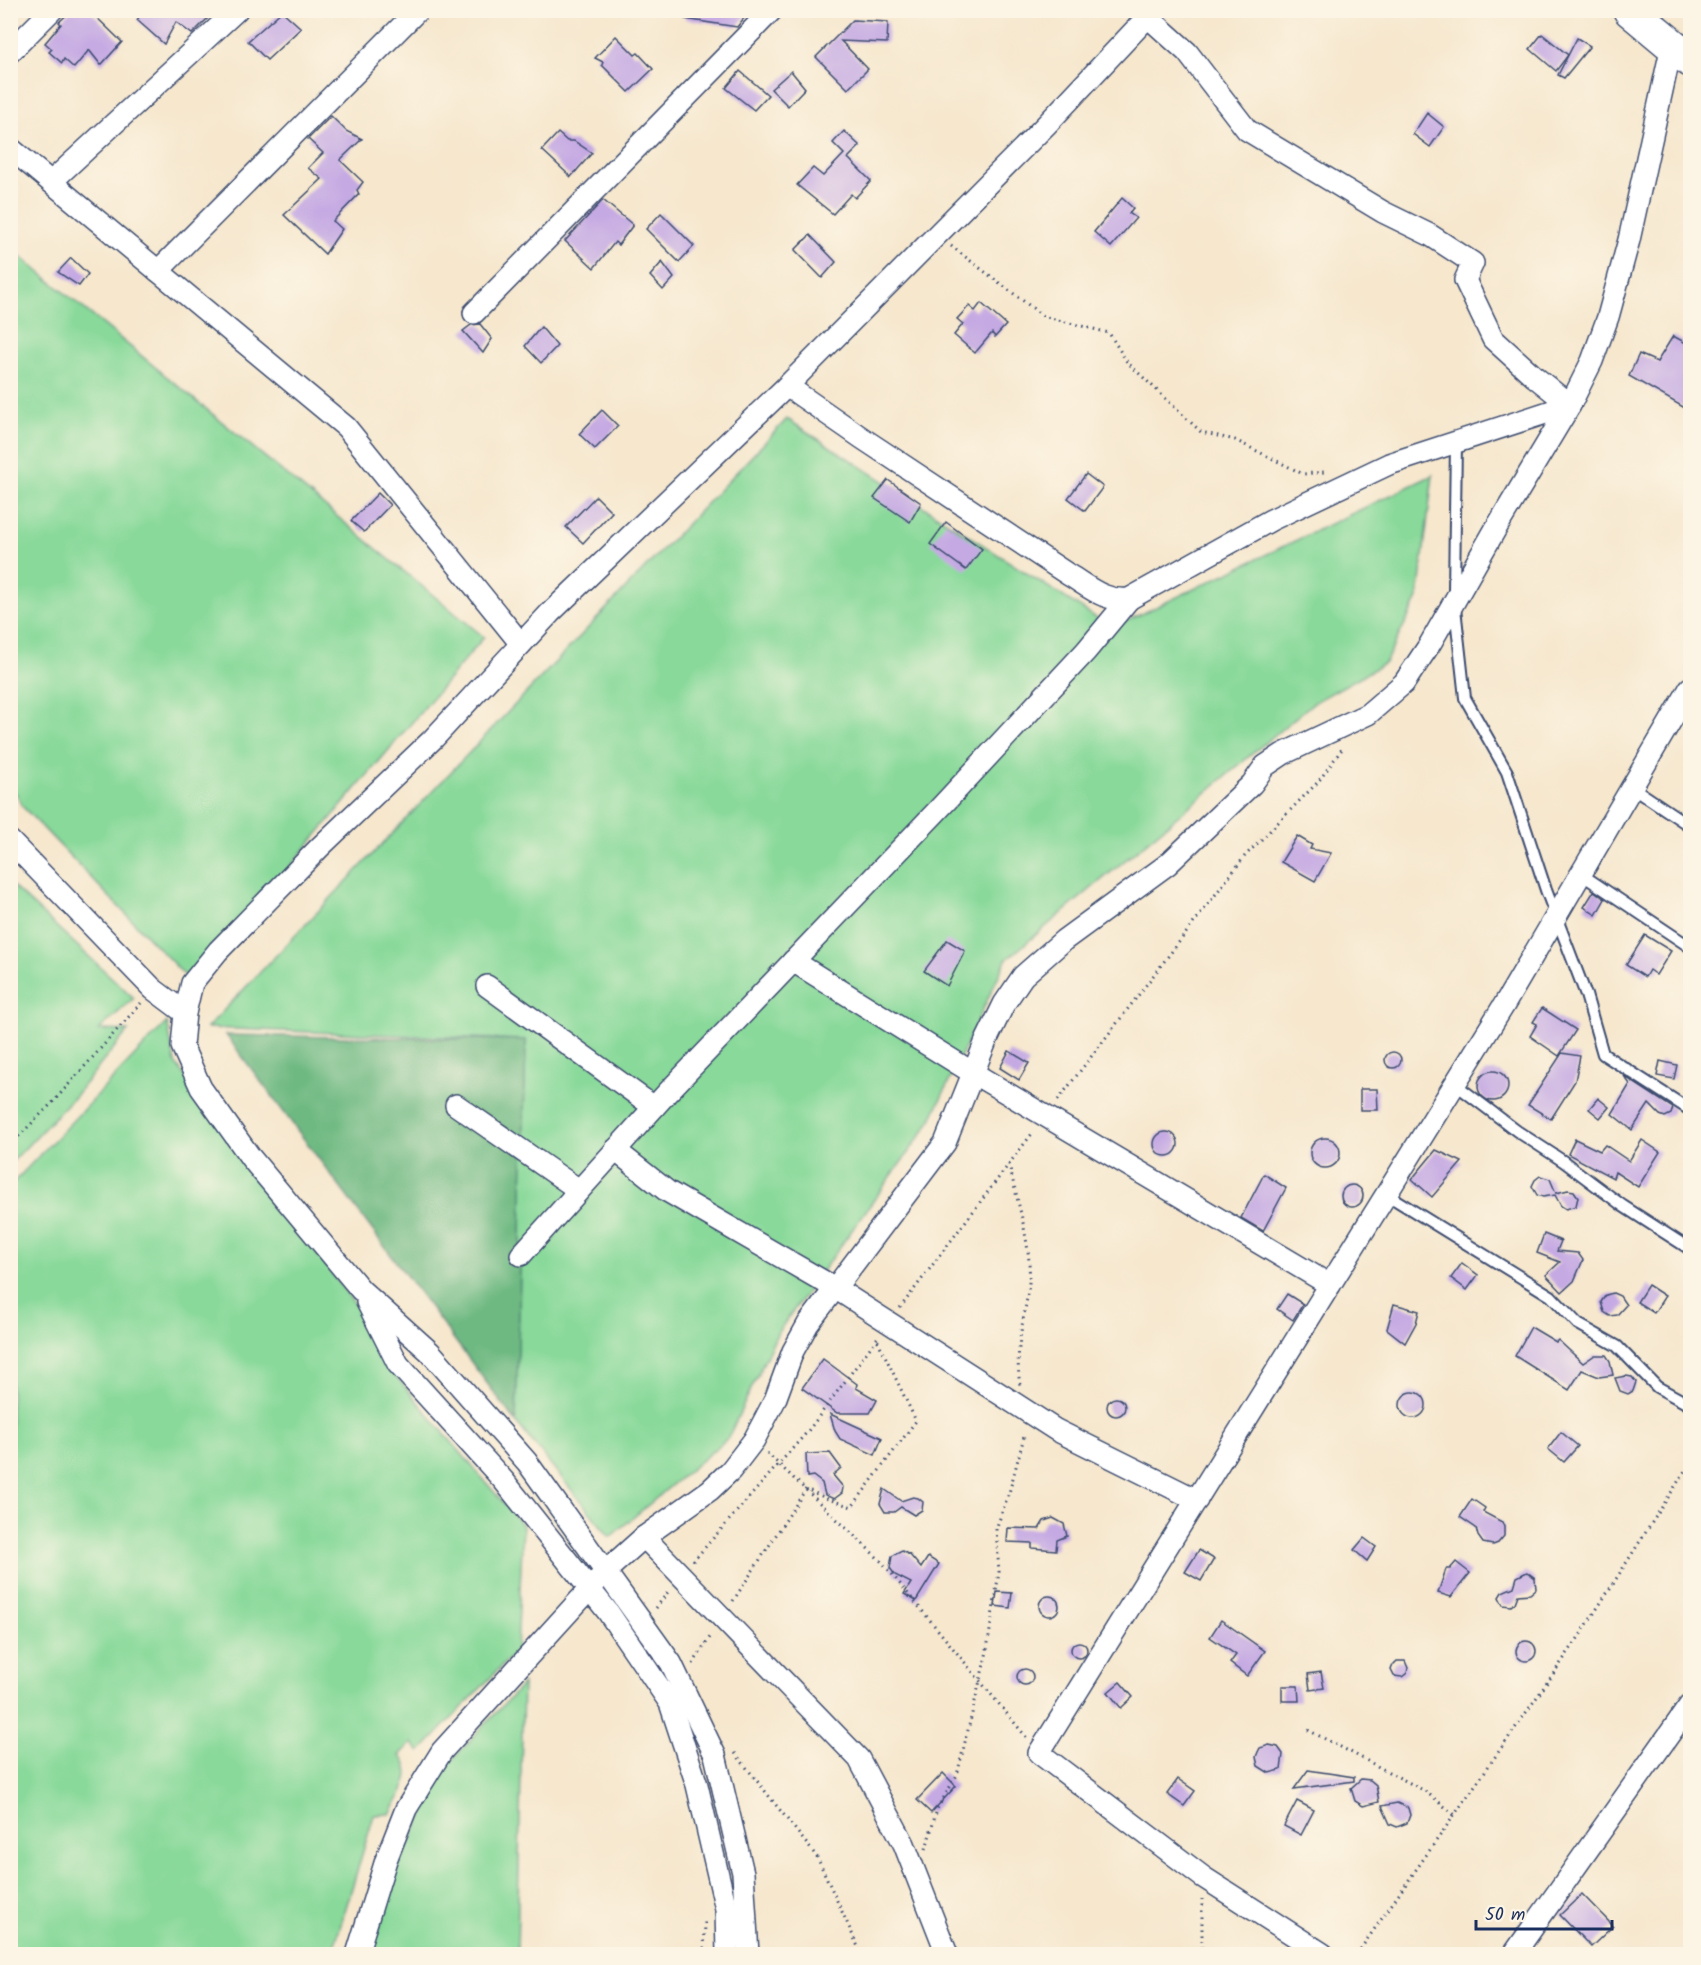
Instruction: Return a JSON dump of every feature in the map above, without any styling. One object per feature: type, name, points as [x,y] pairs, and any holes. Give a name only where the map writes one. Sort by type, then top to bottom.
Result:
[{"type":"highway","points":[[1630,10],[1681,52]]},
{"type":"street","points":[[10,52],[52,10]]},
{"type":"street","points":[[51,182],[237,10]]},
{"type":"street","points":[[158,271],[418,10]]},
{"type":"street","points":[[474,313],[772,10]]},
{"type":"street","points":[[748,1954],[743,1873],[716,1755],[671,1663],[519,1454],[430,1352],[362,1290],[251,1158],[201,1088],[182,1046],[185,1013],[192,983],[218,951],[320,847],[433,739],[583,581],[788,386],[1047,124],[1151,14],[1187,51],[1247,130],[1473,263],[1465,280],[1493,339],[1570,405]]},
{"type":"street","points":[[357,1954],[386,1860],[406,1809],[442,1751],[606,1571],[644,1537],[710,1490],[731,1470],[754,1440],[775,1400],[807,1324],[945,1143],[986,1041],[1004,1005],[1023,976],[1064,940],[1168,864],[1252,783],[1265,766],[1283,754],[1368,714],[1404,682],[1430,644],[1570,405],[1592,362],[1608,317],[1681,52]]},
{"type":"street","points":[[10,148],[346,427],[521,644]]},
{"type":"street","points":[[788,386],[862,438],[1103,596],[1118,600],[1129,599]]},
{"type":"street","points":[[520,1255],[654,1107],[937,811],[1086,651],[1129,599],[1271,520],[1389,464],[1570,405]]},
{"type":"street","points":[[1323,1954],[1203,1877],[1040,1753],[1455,1084],[1690,690]]},
{"type":"street","points":[[10,841],[153,989],[185,1013]]},
{"type":"street","points":[[793,961],[973,1073],[1330,1285]]},
{"type":"street","points":[[487,986],[654,1107]]},
{"type":"street","points":[[456,1105],[579,1190]]},
{"type":"street","points":[[615,1150],[667,1191],[835,1288],[883,1331],[1024,1409],[1056,1430],[1197,1500]]},
{"type":"street","points":[[362,1290],[398,1365],[504,1481],[608,1612],[670,1703],[697,1785],[726,1909],[727,1954]]},
{"type":"street","points":[[644,1537],[860,1758],[904,1844],[947,1954]]},
{"type":"street","points":[[1514,1954],[1690,1705]]},
{"type":"lane","points":[[1456,442],[1454,602],[1464,698],[1507,772],[1556,916],[1586,995],[1603,1054],[1690,1110]]},
{"type":"lane","points":[[1632,787],[1690,826]]},
{"type":"lane","points":[[1581,874],[1690,947]]},
{"type":"lane","points":[[1455,1084],[1623,1206],[1690,1249]]},
{"type":"lane","points":[[1386,1194],[1551,1296],[1578,1324],[1617,1346],[1657,1387],[1690,1405]]},
{"type":"path","points":[[937,235],[1042,316],[1109,333],[1127,362],[1201,432],[1235,440],[1303,474],[1334,471]]},
{"type":"path","points":[[644,1624],[681,1575],[808,1431],[1245,856],[1318,782],[1343,748]]},
{"type":"path","points":[[10,1146],[153,989]]},
{"type":"path","points":[[918,1879],[937,1809],[957,1775],[986,1656],[999,1572],[996,1529],[1009,1493],[1026,1427],[1018,1373],[1019,1337],[1029,1282],[1026,1242],[1009,1164]]},
{"type":"path","points":[[806,1489],[852,1507],[916,1421],[883,1331]]},
{"type":"path","points":[[754,1440],[882,1562],[1040,1753]]},
{"type":"path","points":[[1357,1954],[1579,1637],[1690,1463]]},
{"type":"path","points":[[681,1683],[806,1489]]},
{"type":"path","points":[[1308,1730],[1425,1791],[1455,1815]]},
{"type":"path","points":[[731,1748],[817,1857],[860,1951]]},
{"type":"path","points":[[1202,1954],[1203,1877]]},
{"type":"green space","points":[[10,248],[484,637],[192,983],[23,807],[11,783]]},
{"type":"green space","points":[[787,419],[1112,628],[1433,475],[1418,598],[1385,663],[1313,703],[1006,960],[929,1124],[778,1332],[728,1438],[610,1537],[516,1422],[526,1040],[207,1028]]},
{"type":"green space","points":[[10,884],[134,998],[99,1030],[128,1031],[74,1097],[11,1163]]},
{"type":"green space","points":[[167,1022],[175,1063],[359,1310],[384,1362],[523,1526],[517,1650],[420,1752],[412,1743],[400,1755],[408,1770],[406,1784],[390,1814],[374,1815],[332,1954],[11,1954],[11,1185]]},
{"type":"green space","points":[[226,1035],[526,1040],[516,1422]]},
{"type":"green space","points":[[523,1684],[517,1954],[371,1954],[400,1862],[448,1764]]},
{"type":"building","points":[[72,10],[89,10],[122,42],[101,65],[89,50],[74,68],[64,59],[62,63],[49,52],[52,49],[45,43],[61,24],[59,22]]},
{"type":"building","points":[[144,10],[216,10],[192,34],[176,22],[164,44],[137,20]]},
{"type":"building","points":[[686,10],[732,10],[748,13],[737,27],[685,19]]},
{"type":"building","points":[[282,11],[301,28],[267,60],[248,41]]},
{"type":"building","points":[[853,20],[888,22],[887,43],[841,41],[868,69],[848,89],[816,57]]},
{"type":"building","points":[[1542,34],[1568,55],[1556,71],[1530,49]]},
{"type":"building","points":[[616,36],[635,55],[638,53],[653,69],[629,92],[602,65],[603,62],[595,58]]},
{"type":"building","points":[[1577,38],[1590,46],[1564,78],[1558,75]]},
{"type":"building","points":[[740,71],[768,95],[754,110],[726,88]]},
{"type":"building","points":[[791,71],[805,88],[788,106],[771,89]]},
{"type":"building","points":[[1427,113],[1444,127],[1430,147],[1413,134]]},
{"type":"building","points":[[331,116],[346,131],[362,139],[340,160],[363,182],[357,190],[359,194],[333,221],[342,229],[325,254],[284,215],[322,179],[308,168],[323,153],[308,139]]},
{"type":"building","points":[[844,131],[860,146],[848,158],[871,181],[855,198],[851,194],[833,214],[797,185],[813,168],[823,176],[844,154],[833,143]]},
{"type":"building","points":[[558,133],[567,141],[574,141],[592,153],[571,177],[542,150]]},
{"type":"building","points":[[1122,198],[1133,208],[1129,213],[1136,218],[1111,247],[1094,232]]},
{"type":"building","points":[[603,200],[633,225],[618,245],[615,242],[594,268],[565,241]]},
{"type":"building","points":[[661,213],[694,246],[679,262],[646,229]]},
{"type":"building","points":[[810,235],[836,262],[822,278],[795,250]]},
{"type":"building","points":[[71,258],[88,274],[79,286],[58,272]]},
{"type":"building","points":[[662,262],[674,278],[663,290],[650,276]]},
{"type":"building","points":[[981,303],[1006,325],[995,337],[992,333],[975,353],[954,335],[963,324],[957,319],[969,306],[975,311]]},
{"type":"building","points":[[480,324],[492,339],[483,353],[463,331],[471,325]]},
{"type":"building","points":[[541,327],[557,346],[541,363],[525,346]]},
{"type":"building","points":[[1673,336],[1690,345],[1690,411],[1629,376],[1639,354],[1657,362]]},
{"type":"building","points":[[602,410],[618,426],[595,449],[579,434]]},
{"type":"building","points":[[1086,474],[1103,487],[1085,511],[1068,498]]},
{"type":"building","points":[[888,480],[921,503],[910,522],[874,498]]},
{"type":"building","points":[[378,493],[390,505],[364,532],[351,521]]},
{"type":"building","points":[[596,496],[612,512],[583,543],[566,527]]},
{"type":"building","points":[[946,522],[982,549],[966,570],[930,544]]},
{"type":"building","points":[[1297,836],[1312,845],[1310,849],[1331,853],[1315,881],[1281,862]]},
{"type":"building","points":[[1594,891],[1605,899],[1596,915],[1584,907]]},
{"type":"building","points":[[1645,935],[1671,951],[1656,975],[1649,970],[1645,977],[1626,965]]},
{"type":"building","points":[[947,940],[965,951],[947,986],[924,971]]},
{"type":"building","points":[[1542,1008],[1576,1030],[1559,1056],[1530,1036],[1537,1024],[1533,1022]]},
{"type":"building","points":[[1009,1051],[1029,1063],[1019,1080],[1000,1068]]},
{"type":"building","points":[[1393,1052],[1399,1054],[1401,1060],[1399,1066],[1393,1068],[1387,1066],[1385,1060],[1387,1054]]},
{"type":"building","points":[[1562,1053],[1580,1056],[1575,1081],[1551,1119],[1528,1105]]},
{"type":"building","points":[[1660,1061],[1677,1065],[1674,1079],[1657,1076]]},
{"type":"building","points":[[1493,1071],[1499,1072],[1507,1080],[1507,1092],[1499,1100],[1493,1101],[1487,1100],[1479,1092],[1478,1086],[1479,1080],[1487,1072]]},
{"type":"building","points":[[1624,1076],[1673,1108],[1671,1114],[1665,1117],[1660,1115],[1649,1104],[1632,1130],[1612,1114],[1630,1084]]},
{"type":"building","points":[[1360,1089],[1377,1089],[1378,1110],[1360,1110]]},
{"type":"building","points":[[1598,1098],[1609,1107],[1600,1118],[1589,1109]]},
{"type":"building","points":[[1166,1132],[1175,1135],[1178,1144],[1175,1153],[1166,1156],[1157,1153],[1154,1144],[1157,1135]]},
{"type":"building","points":[[1325,1138],[1336,1142],[1340,1153],[1336,1164],[1325,1168],[1314,1164],[1310,1153],[1314,1142]]},
{"type":"building","points":[[1575,1139],[1600,1151],[1605,1145],[1629,1161],[1642,1140],[1660,1152],[1638,1187],[1615,1172],[1613,1178],[1568,1154]]},
{"type":"building","points":[[1436,1150],[1462,1162],[1432,1197],[1412,1179]]},
{"type":"building","points":[[1264,1174],[1286,1188],[1263,1231],[1241,1218]]},
{"type":"building","points":[[1540,1176],[1550,1179],[1556,1193],[1574,1191],[1578,1197],[1576,1206],[1566,1209],[1561,1206],[1555,1195],[1543,1197],[1537,1195],[1532,1186]]},
{"type":"building","points":[[1352,1185],[1362,1192],[1363,1196],[1356,1206],[1352,1207],[1342,1200],[1341,1196],[1348,1186]]},
{"type":"building","points":[[1544,1234],[1561,1241],[1557,1251],[1578,1253],[1583,1260],[1574,1281],[1562,1292],[1546,1275],[1560,1262],[1537,1253]]},
{"type":"building","points":[[1462,1263],[1478,1275],[1467,1290],[1451,1278]]},
{"type":"building","points":[[1648,1285],[1665,1296],[1654,1313],[1637,1302]]},
{"type":"building","points":[[1613,1293],[1620,1296],[1626,1305],[1617,1315],[1610,1316],[1604,1312],[1601,1302],[1606,1295]]},
{"type":"building","points":[[1287,1294],[1303,1304],[1293,1320],[1277,1309]]},
{"type":"building","points":[[1394,1304],[1419,1311],[1416,1323],[1405,1343],[1387,1329]]},
{"type":"building","points":[[1531,1327],[1556,1342],[1558,1340],[1583,1363],[1595,1355],[1606,1355],[1613,1375],[1599,1377],[1582,1370],[1569,1390],[1515,1356]]},
{"type":"building","points":[[823,1359],[857,1384],[856,1388],[877,1400],[870,1413],[837,1413],[802,1388]]},
{"type":"building","points":[[1632,1377],[1636,1382],[1633,1391],[1628,1394],[1620,1391],[1615,1378]]},
{"type":"building","points":[[1413,1392],[1422,1396],[1426,1405],[1422,1414],[1413,1418],[1404,1414],[1400,1405],[1404,1396]]},
{"type":"building","points":[[1116,1398],[1122,1401],[1125,1407],[1122,1413],[1116,1416],[1110,1413],[1107,1407],[1110,1401]]},
{"type":"building","points":[[830,1414],[882,1438],[875,1455],[840,1439]]},
{"type":"building","points":[[1561,1432],[1578,1446],[1564,1462],[1548,1449]]},
{"type":"building","points":[[830,1453],[841,1468],[833,1475],[843,1487],[842,1493],[834,1499],[825,1495],[822,1483],[813,1476],[807,1477],[806,1454]]},
{"type":"building","points":[[884,1489],[901,1501],[913,1497],[918,1498],[923,1502],[922,1510],[914,1515],[901,1507],[894,1512],[885,1512],[880,1504]]},
{"type":"building","points":[[1472,1499],[1485,1508],[1483,1512],[1502,1522],[1504,1536],[1498,1543],[1493,1545],[1483,1543],[1476,1528],[1460,1517]]},
{"type":"building","points":[[1053,1518],[1064,1524],[1067,1536],[1057,1540],[1056,1550],[1032,1548],[1032,1543],[1007,1542],[1008,1528],[1039,1529],[1044,1521]]},
{"type":"building","points":[[1364,1538],[1376,1547],[1367,1561],[1354,1550]]},
{"type":"building","points":[[1199,1550],[1214,1559],[1201,1581],[1185,1572]]},
{"type":"building","points":[[902,1551],[910,1555],[921,1568],[928,1557],[939,1564],[916,1601],[904,1594],[911,1583],[895,1575],[890,1568],[892,1556]]},
{"type":"building","points":[[1456,1562],[1470,1573],[1451,1597],[1438,1593],[1446,1569],[1450,1569]]},
{"type":"building","points":[[1527,1572],[1535,1578],[1536,1589],[1530,1594],[1518,1595],[1511,1606],[1503,1605],[1499,1597],[1502,1592],[1514,1587],[1517,1577]]},
{"type":"building","points":[[997,1592],[1012,1593],[1010,1608],[995,1606]]},
{"type":"building","points":[[1049,1596],[1056,1599],[1059,1606],[1056,1613],[1049,1616],[1042,1613],[1039,1606],[1042,1599]]},
{"type":"building","points":[[1221,1620],[1265,1651],[1247,1676],[1230,1663],[1236,1655],[1210,1637]]},
{"type":"building","points":[[1526,1641],[1533,1644],[1536,1651],[1533,1658],[1526,1661],[1519,1658],[1516,1651],[1519,1644]]},
{"type":"building","points":[[1076,1642],[1082,1642],[1087,1650],[1085,1656],[1076,1658],[1071,1653],[1071,1647]]},
{"type":"building","points":[[1397,1661],[1405,1661],[1408,1668],[1407,1673],[1402,1677],[1394,1676],[1391,1670]]},
{"type":"building","points":[[1025,1669],[1031,1671],[1033,1677],[1031,1683],[1025,1685],[1019,1683],[1017,1677],[1019,1671]]},
{"type":"building","points":[[1321,1672],[1324,1688],[1310,1690],[1308,1674]]},
{"type":"building","points":[[1120,1682],[1133,1697],[1121,1708],[1108,1692]]},
{"type":"building","points":[[1282,1686],[1298,1686],[1299,1701],[1282,1701]]},
{"type":"building","points":[[1269,1745],[1278,1747],[1283,1754],[1281,1770],[1269,1773],[1258,1766],[1256,1757],[1260,1748]]},
{"type":"building","points":[[1308,1770],[1354,1777],[1354,1781],[1294,1789]]},
{"type":"building","points":[[943,1773],[956,1786],[931,1813],[917,1800]]},
{"type":"building","points":[[1178,1779],[1195,1791],[1184,1806],[1167,1794]]},
{"type":"building","points":[[1361,1779],[1370,1780],[1376,1785],[1379,1802],[1363,1806],[1355,1801],[1351,1788]]},
{"type":"building","points":[[1297,1801],[1314,1810],[1301,1835],[1284,1826]]},
{"type":"building","points":[[1397,1803],[1408,1808],[1410,1815],[1407,1823],[1397,1827],[1390,1824],[1382,1806]]},
{"type":"building","points":[[1582,1894],[1613,1926],[1591,1947],[1560,1915]]}]
